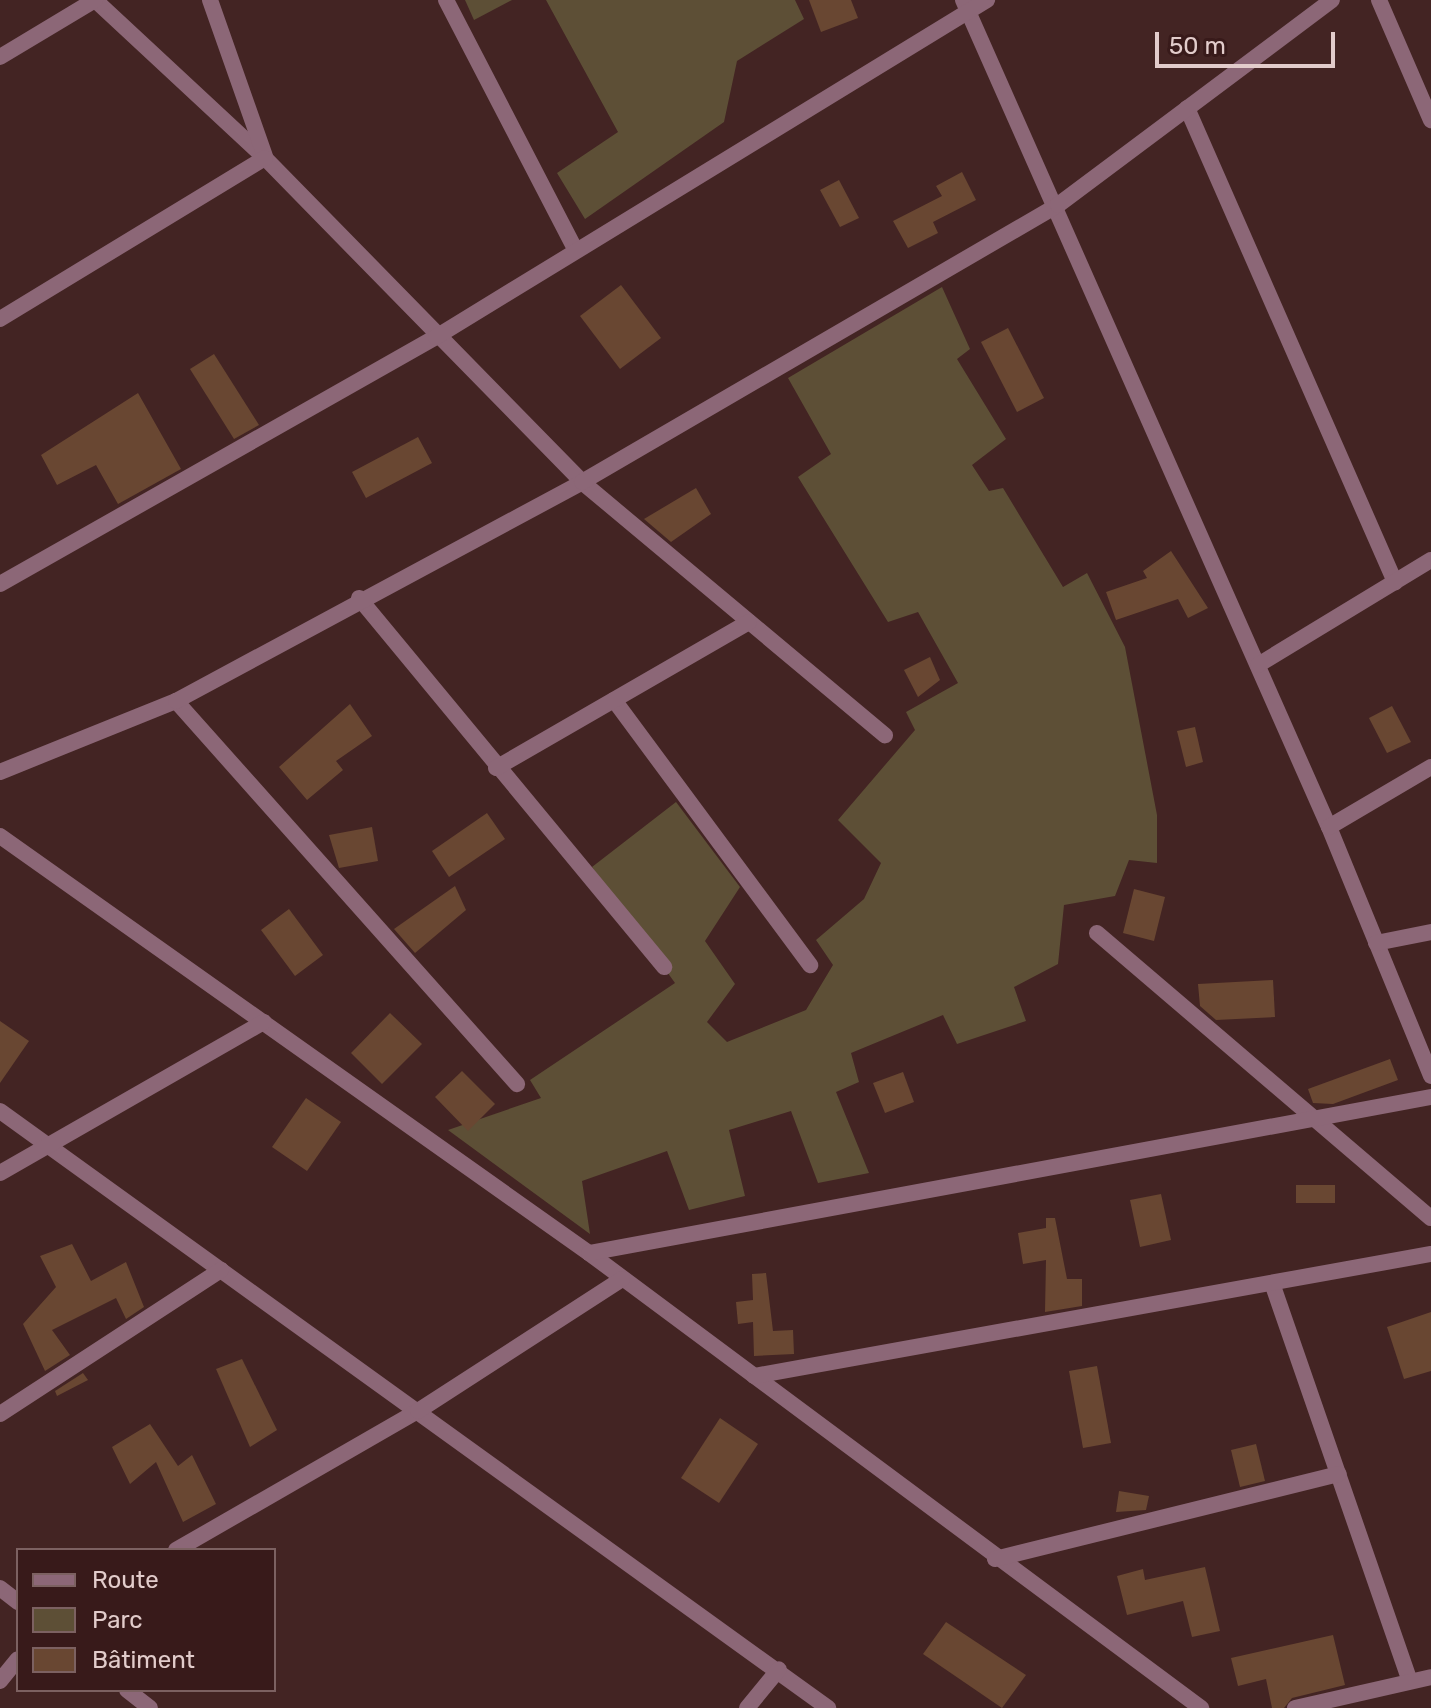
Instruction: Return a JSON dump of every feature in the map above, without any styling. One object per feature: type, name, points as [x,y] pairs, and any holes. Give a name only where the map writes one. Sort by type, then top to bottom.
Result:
[{"type":"street","points":[[0,57],[95,0],[265,158],[436,337],[582,482],[885,735]]},
{"type":"street","points":[[210,0],[265,158]]},
{"type":"street","points":[[446,0],[575,249]]},
{"type":"street","points":[[0,584],[436,337],[966,7],[987,0]]},
{"type":"street","points":[[0,772],[176,701],[359,598],[582,482],[1058,205],[1332,0]]},
{"type":"street","points":[[1379,0],[1431,120]]},
{"type":"street","points":[[966,7],[1058,205],[1329,827],[1431,1076]]},
{"type":"street","points":[[1187,108],[1395,582]]},
{"type":"street","points":[[0,319],[265,158]]},
{"type":"street","points":[[1258,665],[1431,560]]},
{"type":"street","points":[[359,598],[496,768],[664,967]]},
{"type":"street","points":[[496,768],[749,622]]},
{"type":"street","points":[[614,700],[810,965]]},
{"type":"street","points":[[176,701],[517,1084]]},
{"type":"street","points":[[1329,827],[1431,767]]},
{"type":"street","points":[[0,836],[589,1253],[995,1559],[1201,1708]]},
{"type":"street","points":[[1376,943],[1431,932]]},
{"type":"street","points":[[1097,933],[1431,1218]]},
{"type":"street","points":[[0,1173],[44,1143],[264,1022]]},
{"type":"street","points":[[589,1253],[1317,1121],[1431,1097]]},
{"type":"street","points":[[0,1111],[779,1669],[828,1708]]},
{"type":"street","points":[[754,1376],[1431,1254]]},
{"type":"street","points":[[0,1414],[221,1270]]},
{"type":"street","points":[[179,1548],[418,1411],[622,1279]]},
{"type":"street","points":[[1272,1283],[1410,1681]]},
{"type":"street","points":[[995,1559],[1339,1474]]},
{"type":"street","points":[[0,1588],[16,1600]]},
{"type":"street","points":[[0,1681],[16,1661]]},
{"type":"street","points":[[747,1708],[779,1669]]},
{"type":"street","points":[[1295,1708],[1431,1677]]},
{"type":"street","points":[[130,1692],[150,1708]]},
{"type":"green space","points":[[465,0],[512,0],[474,20]]},
{"type":"green space","points":[[546,0],[795,0],[804,19],[737,61],[724,122],[585,219],[557,173],[618,132]]},
{"type":"green space","points":[[942,287],[970,349],[957,359],[1006,439],[972,465],[989,491],[1003,488],[1063,587],[1087,573],[1125,647],[1157,815],[1157,863],[1129,860],[1115,896],[1064,905],[1058,964],[1014,987],[1026,1021],[957,1044],[943,1015],[851,1053],[859,1082],[836,1092],[869,1173],[818,1183],[791,1111],[729,1130],[745,1196],[689,1210],[667,1151],[582,1181],[590,1234],[448,1130],[541,1098],[530,1080],[675,983],[592,867],[676,802],[740,887],[705,941],[735,984],[707,1022],[727,1042],[806,1010],[833,965],[816,940],[864,899],[881,863],[838,820],[915,730],[906,712],[958,683],[918,612],[888,622],[798,477],[831,454],[788,378]]},
{"type":"building","points":[[809,0],[851,0],[858,18],[821,32]]},
{"type":"building","points":[[962,172],[976,200],[933,222],[938,233],[908,248],[893,221],[942,196],[936,186]]},
{"type":"building","points":[[839,180],[859,218],[840,227],[820,190]]},
{"type":"building","points":[[621,285],[661,338],[620,369],[580,316]]},
{"type":"building","points":[[1008,328],[1044,398],[1017,412],[981,342]]},
{"type":"building","points":[[214,354],[259,425],[234,439],[190,369]]},
{"type":"building","points":[[138,393],[181,469],[118,504],[96,465],[57,485],[41,455]]},
{"type":"building","points":[[418,437],[432,463],[366,498],[352,472]]},
{"type":"building","points":[[696,488],[711,514],[671,542],[644,519]]},
{"type":"building","points":[[1171,551],[1208,608],[1188,618],[1178,599],[1116,620],[1106,592],[1147,578],[1143,571]]},
{"type":"building","points":[[930,657],[940,680],[918,697],[904,670]]},
{"type":"building","points":[[350,704],[372,736],[336,761],[343,770],[307,800],[279,767]]},
{"type":"building","points":[[1392,706],[1411,742],[1387,753],[1369,718]]},
{"type":"building","points":[[1195,727],[1203,762],[1186,767],[1177,731]]},
{"type":"building","points":[[487,813],[505,839],[449,877],[432,851]]},
{"type":"building","points":[[372,827],[378,861],[339,868],[329,835]]},
{"type":"building","points":[[455,886],[466,910],[415,953],[394,929]]},
{"type":"building","points":[[1134,889],[1165,897],[1154,941],[1123,933]]},
{"type":"building","points":[[289,909],[323,955],[295,976],[261,930]]},
{"type":"building","points":[[1273,980],[1275,1017],[1216,1020],[1200,1006],[1198,984]]},
{"type":"building","points":[[390,1013],[422,1044],[382,1084],[351,1053]]},
{"type":"building","points":[[0,1021],[29,1041],[0,1083]]},
{"type":"building","points":[[1390,1059],[1398,1080],[1333,1104],[1313,1103],[1308,1089]]},
{"type":"building","points":[[462,1071],[495,1104],[468,1131],[435,1097]]},
{"type":"building","points":[[903,1072],[914,1102],[885,1113],[873,1083]]},
{"type":"building","points":[[306,1098],[341,1122],[307,1171],[272,1147]]},
{"type":"building","points":[[1296,1185],[1335,1185],[1335,1203],[1296,1203]]},
{"type":"building","points":[[1161,1194],[1171,1240],[1140,1247],[1130,1200]]},
{"type":"building","points":[[1046,1218],[1055,1218],[1067,1279],[1082,1279],[1082,1306],[1045,1312],[1046,1260],[1023,1264],[1018,1233],[1046,1228]]},
{"type":"building","points":[[72,1244],[91,1281],[126,1262],[144,1307],[126,1319],[116,1298],[52,1330],[70,1355],[45,1371],[23,1324],[56,1287],[40,1256]]},
{"type":"building","points":[[766,1273],[773,1331],[793,1330],[794,1354],[754,1356],[753,1322],[738,1324],[736,1302],[753,1300],[752,1274]]},
{"type":"building","points":[[1431,1312],[1431,1371],[1404,1379],[1387,1327]]},
{"type":"building","points":[[242,1359],[277,1430],[250,1447],[216,1369]]},
{"type":"building","points":[[1097,1366],[1111,1443],[1083,1448],[1069,1371]]},
{"type":"building","points":[[83,1373],[88,1380],[57,1396],[55,1391]]},
{"type":"building","points":[[720,1418],[758,1444],[719,1503],[681,1478]]},
{"type":"building","points":[[150,1424],[178,1466],[192,1455],[216,1504],[183,1522],[156,1462],[130,1484],[112,1447]]},
{"type":"building","points":[[1256,1444],[1265,1481],[1240,1487],[1231,1450]]},
{"type":"building","points":[[1119,1491],[1149,1496],[1146,1510],[1116,1512]]},
{"type":"building","points":[[1205,1567],[1220,1631],[1192,1637],[1183,1601],[1127,1615],[1117,1576],[1143,1569],[1145,1580]]},
{"type":"building","points":[[946,1622],[1026,1675],[1002,1708],[923,1654]]},
{"type":"building","points":[[1333,1635],[1345,1685],[1292,1698],[1284,1708],[1272,1708],[1266,1679],[1238,1686],[1231,1658]]}]
